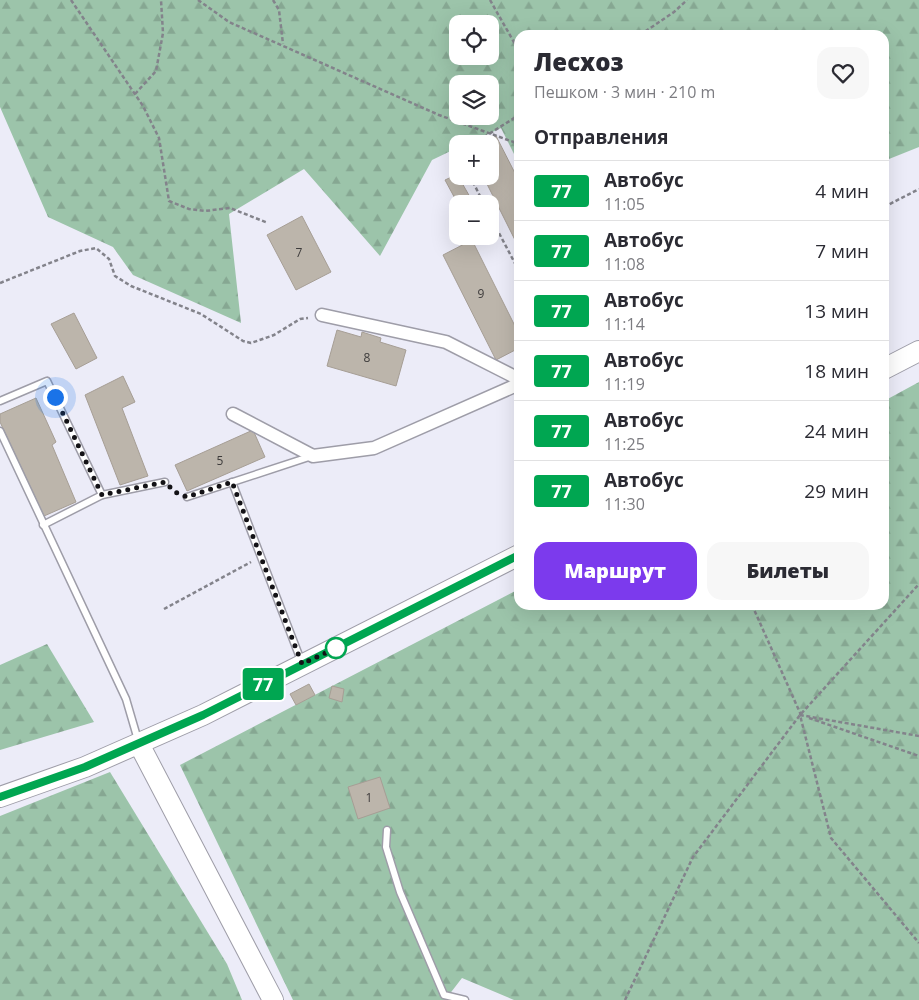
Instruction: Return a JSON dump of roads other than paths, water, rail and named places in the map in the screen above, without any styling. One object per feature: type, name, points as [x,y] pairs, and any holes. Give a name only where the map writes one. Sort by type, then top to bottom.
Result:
[{"type":"main road","points":[[889,366],[919,351]]},
{"type":"main road","points":[[0,797],[85,767],[203,715],[514,558]]},
{"type":"main road","points":[[139,744],[273,1000]]},
{"type":"street","points":[[322,315],[446,342],[514,376]]},
{"type":"street","points":[[233,414],[313,456],[374,448],[514,386]]},
{"type":"lane","points":[[0,401],[47,381],[102,495]]},
{"type":"lane","points":[[0,431],[126,699],[139,744]]},
{"type":"lane","points":[[187,497],[313,456]]},
{"type":"lane","points":[[43,524],[102,495],[165,482]]},
{"type":"lane","points":[[232,482],[263,556],[302,664]]},
{"type":"lane","points":[[387,830],[386,847],[400,892],[444,995],[465,1000]]}]
